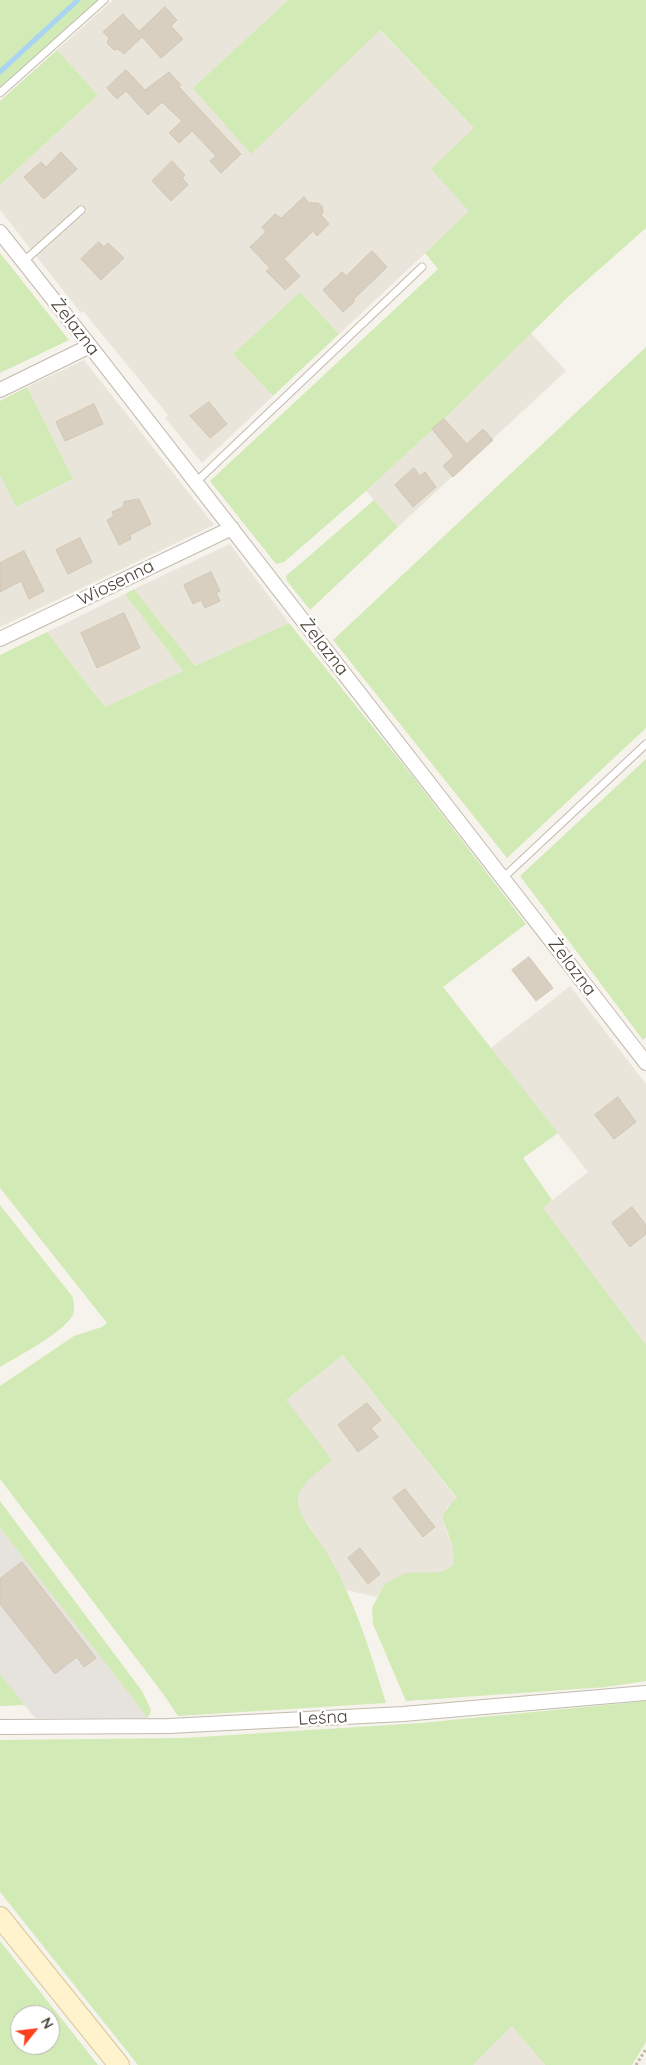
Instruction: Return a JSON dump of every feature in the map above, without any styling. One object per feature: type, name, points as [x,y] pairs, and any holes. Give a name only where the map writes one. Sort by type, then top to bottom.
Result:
[{"type":"street","name":"Żelazna","points":[[0,232],[645,1060]]},
{"type":"street","points":[[0,390],[90,346]]},
{"type":"street","name":"Wiosenna","points":[[0,639],[232,528]]},
{"type":"street","name":"Leśna","points":[[0,1728],[169,1726],[403,1714],[646,1693]]},
{"type":"street","points":[[0,1917],[119,2065]]},
{"type":"lane","points":[[0,93],[104,0]]},
{"type":"lane","points":[[24,262],[81,210]]},
{"type":"lane","points":[[196,482],[422,267]]},
{"type":"lane","points":[[504,877],[646,744]]},
{"type":"path","points":[[636,2065],[646,2049]]},
{"type":"shaded area","points":[[113,0],[288,0],[193,88],[379,30],[474,128],[469,212],[339,334],[300,292],[233,354],[273,396],[202,463],[165,418],[168,415],[83,311],[81,313],[0,210],[0,185],[98,95],[57,50]]},
{"type":"shaded area","points":[[531,333],[566,371],[398,527],[366,491],[444,419]]},
{"type":"shaded area","points":[[84,360],[214,525],[0,627],[0,475],[16,507],[73,479],[27,387]]},
{"type":"shaded area","points":[[230,544],[289,623],[195,666],[134,589]]},
{"type":"shaded area","points":[[125,594],[183,671],[105,707],[47,632]]},
{"type":"shaded area","points":[[570,986],[646,1084],[646,1345],[542,1208],[588,1172],[491,1048]]},
{"type":"shaded area","points":[[343,1355],[457,1499],[446,1508],[443,1523],[453,1547],[453,1565],[442,1572],[418,1573],[384,1585],[377,1597],[346,1590],[327,1554],[302,1515],[297,1501],[301,1488],[286,1400]]},
{"type":"shaded area","points":[[0,1528],[148,1718],[35,1718],[0,1674]]},
{"type":"shaded area","points":[[512,2026],[545,2065],[473,2065]]},
{"type":"green space","points":[[0,0],[98,0],[0,88]]},
{"type":"green space","points":[[288,0],[646,0],[646,228],[568,297],[444,419],[366,491],[284,562],[276,564],[210,481],[438,269],[425,253],[469,211],[431,169],[474,128],[380,30],[251,154],[193,88]]},
{"type":"green space","points":[[57,50],[98,95],[0,185],[0,101]]},
{"type":"green space","points":[[0,253],[69,340],[0,373]]},
{"type":"green space","points":[[300,292],[339,334],[273,396],[233,354]]},
{"type":"green space","points":[[646,347],[646,728],[507,858],[333,640]]},
{"type":"green space","points":[[27,387],[73,479],[16,507],[0,475],[0,401]]},
{"type":"green space","points":[[374,500],[398,527],[310,610],[287,581],[286,576]]},
{"type":"green space","points":[[134,589],[195,666],[289,623],[414,778],[526,924],[443,987],[558,1133],[523,1158],[552,1200],[543,1208],[646,1345],[646,1681],[606,1687],[406,1701],[373,1624],[372,1608],[384,1585],[405,1573],[442,1572],[453,1565],[453,1547],[444,1525],[443,1516],[457,1498],[343,1355],[286,1400],[332,1460],[311,1477],[302,1488],[298,1500],[301,1512],[327,1553],[354,1607],[386,1703],[178,1716],[0,1479],[0,1386],[74,1336],[102,1327],[107,1323],[0,1188],[0,655],[47,632],[105,707],[183,671],[125,594]]},
{"type":"green space","points":[[646,759],[646,1037],[643,1040],[520,876]]},
{"type":"green space","points":[[0,1205],[72,1296],[74,1308],[73,1315],[60,1329],[40,1344],[0,1367]]},
{"type":"green space","points":[[0,1501],[142,1691],[151,1710],[148,1718],[0,1528]]},
{"type":"green space","points":[[0,1674],[25,1705],[0,1706]]},
{"type":"green space","points":[[646,1701],[646,2042],[632,2065],[545,2065],[512,2026],[473,2065],[138,2065],[0,1892],[0,1740],[184,1738],[421,1723]]},
{"type":"green space","points":[[0,1941],[51,2005],[10,2005],[10,2055],[60,2055],[60,2017],[98,2065],[0,2065]]},
{"type":"building","points":[[165,7],[177,20],[171,26],[183,39],[161,58],[142,37],[124,54],[118,49],[114,50],[107,43],[109,38],[103,32],[123,14],[139,31]]},
{"type":"building","points":[[126,70],[145,90],[169,72],[181,85],[179,87],[241,154],[221,173],[210,161],[216,156],[192,131],[179,143],[169,133],[182,121],[162,102],[148,115],[126,91],[117,99],[107,88]]},
{"type":"building","points":[[61,152],[77,169],[44,199],[24,177],[41,162],[46,167]]},
{"type":"building","points":[[172,161],[185,175],[182,178],[188,185],[171,201],[152,181]]},
{"type":"building","points":[[304,197],[309,203],[318,203],[322,206],[323,213],[321,215],[329,224],[317,236],[313,231],[284,259],[300,276],[285,290],[266,271],[270,268],[250,247],[266,232],[262,227],[275,214],[281,218]]},
{"type":"building","points":[[99,242],[104,247],[108,243],[124,258],[101,280],[81,259]]},
{"type":"building","points":[[372,251],[387,267],[343,312],[323,290],[342,272],[346,276]]},
{"type":"building","points":[[209,402],[227,424],[210,438],[190,416]]},
{"type":"building","points":[[94,404],[103,424],[65,441],[56,422]]},
{"type":"building","points":[[444,419],[467,444],[483,429],[493,440],[453,477],[443,466],[454,456],[432,429]]},
{"type":"building","points":[[414,468],[420,476],[425,472],[436,487],[413,507],[395,485]]},
{"type":"building","points":[[139,499],[151,524],[130,535],[131,539],[119,545],[107,520],[114,516],[112,512],[123,507],[124,502]]},
{"type":"building","points":[[80,538],[92,562],[68,574],[56,550]]},
{"type":"building","points":[[24,551],[44,591],[29,599],[21,581],[0,592],[0,563]]},
{"type":"building","points":[[211,572],[220,591],[216,593],[220,601],[205,608],[201,600],[193,604],[184,585]]},
{"type":"building","points":[[124,613],[140,648],[97,668],[81,633]]},
{"type":"building","points":[[529,957],[553,988],[536,1001],[512,970]]},
{"type":"building","points":[[618,1097],[636,1122],[614,1139],[595,1115]]},
{"type":"building","points":[[632,1207],[646,1225],[646,1234],[630,1247],[612,1223]]},
{"type":"building","points":[[367,1403],[381,1420],[371,1428],[378,1437],[358,1452],[338,1425]]},
{"type":"building","points":[[405,1489],[435,1527],[423,1537],[393,1498]]},
{"type":"building","points":[[360,1548],[380,1574],[368,1584],[348,1558]]},
{"type":"building","points":[[22,1562],[96,1658],[84,1667],[77,1657],[55,1674],[0,1604],[0,1579]]},
{"type":"waterway","points":[[0,72],[78,0]]}]
